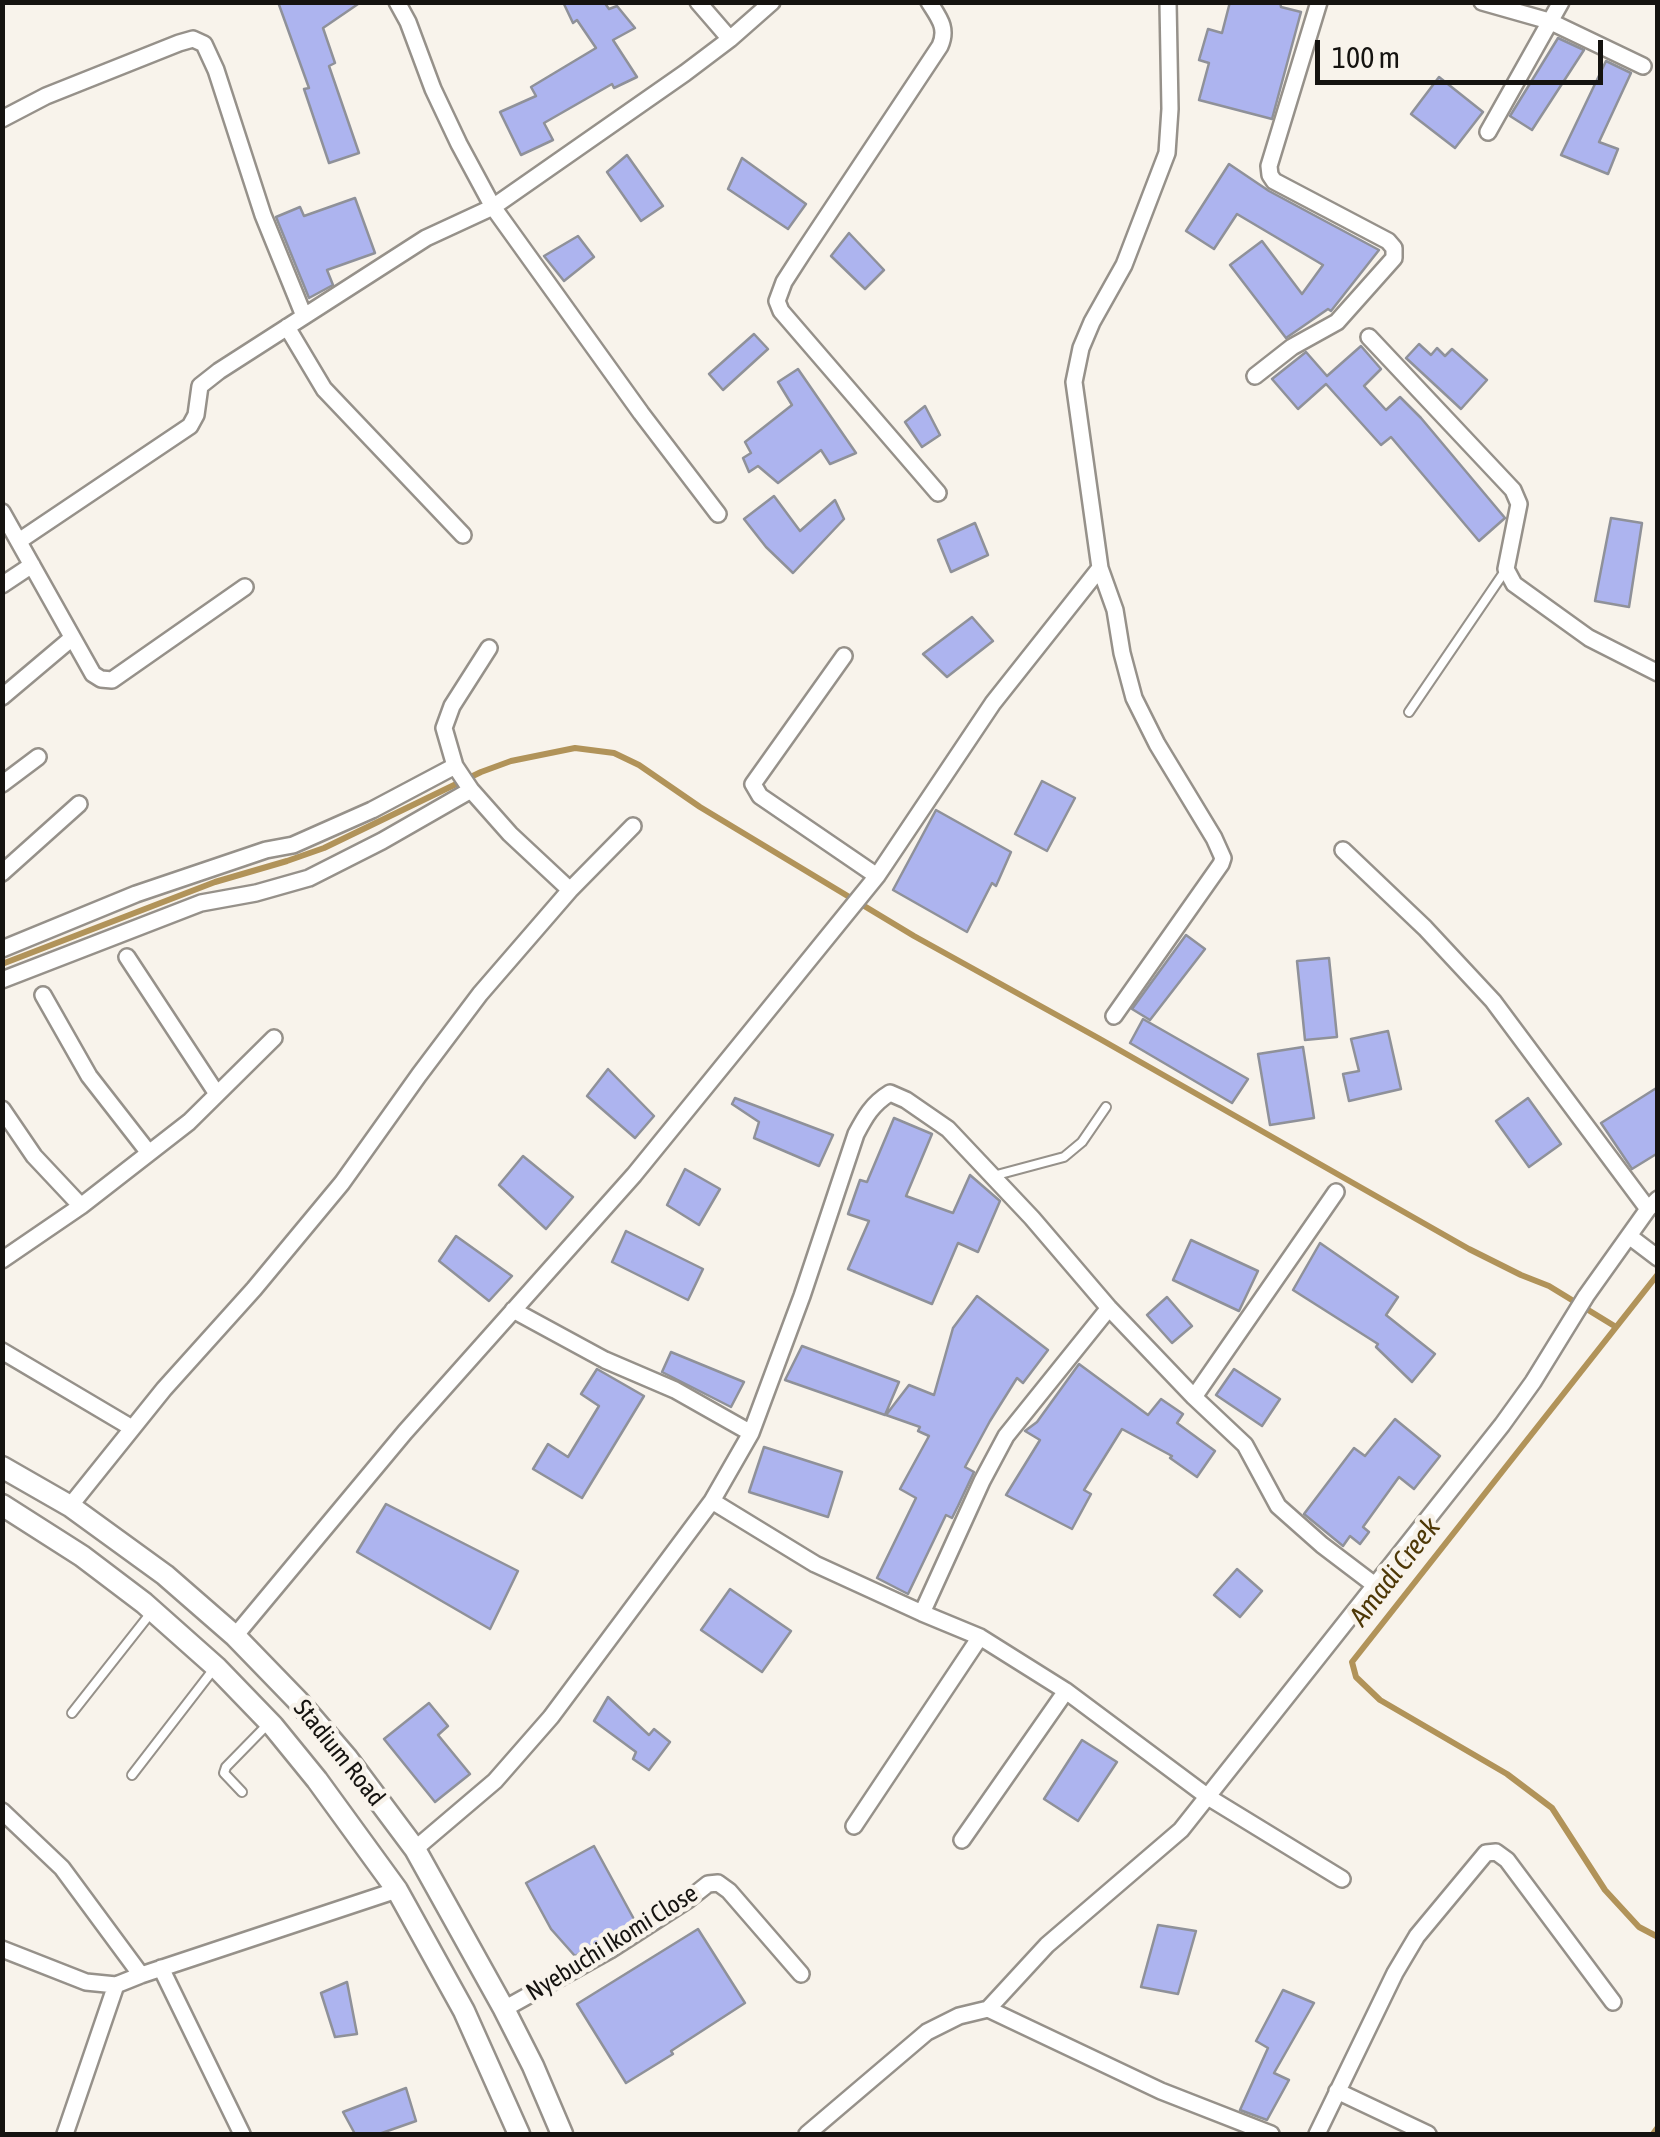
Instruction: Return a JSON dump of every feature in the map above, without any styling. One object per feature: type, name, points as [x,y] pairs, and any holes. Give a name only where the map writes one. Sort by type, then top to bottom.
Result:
[{"type":"main road","name":"Stadium Road","points":[[2,1466],[70,1506],[165,1575],[236,1636],[347,1758],[415,1849],[504,2010],[562,2134]]},
{"type":"main road","name":"Stadium Road","points":[[2,1505],[82,1556],[153,1611],[216,1667],[317,1780],[398,1890],[464,2011],[520,2134]]},
{"type":"main road","points":[[317,1780],[347,1758]]},
{"type":"street","points":[[398,2],[433,89],[493,206],[718,514]]},
{"type":"street","points":[[698,2],[730,39]]},
{"type":"street","points":[[18,541],[190,426],[200,386],[219,371],[426,238],[493,206],[686,73],[772,2]]},
{"type":"street","points":[[929,2],[944,26],[940,46],[784,282],[777,301],[780,310],[938,494]]},
{"type":"street","points":[[1114,1016],[1223,858],[1134,698],[1115,610],[1100,568],[1074,382],[1081,348],[1124,265],[1167,153],[1168,2]]},
{"type":"street","points":[[1256,376],[1292,346],[1337,322],[1394,258],[1394,248],[1388,241],[1274,181],[1270,175],[1269,166],[1319,2]]},
{"type":"street","points":[[1482,2],[1549,21],[1643,66]]},
{"type":"street","points":[[1488,132],[1561,2]]},
{"type":"street","points":[[2,119],[46,96],[179,43],[193,39],[204,44],[263,215],[304,316]]},
{"type":"street","points":[[287,327],[324,389],[463,534]]},
{"type":"street","points":[[1369,336],[1512,490],[1518,504],[1506,569],[1514,584],[1590,638],[1658,673]]},
{"type":"street","points":[[2,512],[93,674],[101,679],[112,680],[246,587]]},
{"type":"street","points":[[2,585],[32,565]]},
{"type":"street","points":[[236,1636],[405,1432],[634,1175],[872,882],[993,703],[1100,568]]},
{"type":"street","points":[[2,697],[72,638]]},
{"type":"street","points":[[489,648],[452,706],[444,728],[455,766],[510,834],[570,890]]},
{"type":"street","points":[[844,656],[753,784],[760,796],[872,882]]},
{"type":"street","points":[[2,784],[38,757]]},
{"type":"street","points":[[2,949],[136,894],[293,844],[372,810],[455,766]]},
{"type":"street","points":[[2,980],[201,902],[256,893],[310,878],[471,790]]},
{"type":"street","points":[[2,873],[79,804]]},
{"type":"street","points":[[70,1506],[342,1184],[480,994],[570,890],[632,826]]},
{"type":"street","points":[[807,2134],[927,2032],[959,2016],[988,2009],[1047,1945],[1181,1830],[1502,1425],[1586,1296],[1653,1204],[1493,1001],[1426,928],[1343,850]]},
{"type":"street","points":[[128,956],[216,1094]]},
{"type":"street","points":[[43,995],[89,1076],[149,1152]]},
{"type":"street","points":[[2,1260],[81,1206],[188,1122],[274,1038]]},
{"type":"street","points":[[415,1849],[495,1780],[551,1716],[712,1500],[750,1433],[802,1296],[856,1134],[868,1112],[890,1093],[948,1129],[1194,1398],[1244,1444],[1278,1506],[1376,1586]]},
{"type":"street","points":[[2,1109],[34,1156],[81,1206]]},
{"type":"street","points":[[1194,1398],[1336,1192]]},
{"type":"street","points":[[1629,1236],[1658,1258]]},
{"type":"street","points":[[922,1614],[1006,1436],[1110,1308]]},
{"type":"street","points":[[514,1310],[605,1360],[675,1390],[750,1433]]},
{"type":"street","points":[[2,1351],[132,1428]]},
{"type":"street","points":[[712,1500],[815,1564],[980,1637],[1066,1691],[1208,1797],[1342,1879]]},
{"type":"street","points":[[854,1826],[980,1637]]},
{"type":"street","points":[[962,1840],[1066,1691]]},
{"type":"street","points":[[2,1811],[62,1868],[141,1974]]},
{"type":"street","points":[[1316,2134],[1417,1936],[1486,1853],[1502,1855],[1507,1860],[1613,2002]]},
{"type":"street","name":"Nyebuchi Ikomi Close","points":[[504,2010],[610,1950],[708,1884],[718,1882],[801,1974]]},
{"type":"street","points":[[2,1949],[86,1982],[116,1985],[398,1890]]},
{"type":"street","points":[[161,1968],[242,2134]]},
{"type":"street","points":[[65,2134],[116,1985]]},
{"type":"street","points":[[988,2009],[1161,2090],[1271,2134]]},
{"type":"street","points":[[1337,2091],[1428,2134]]},
{"type":"lane","points":[[1409,712],[1506,569]]},
{"type":"lane","points":[[993,1176],[1064,1157],[1082,1142],[1106,1107]]},
{"type":"lane","points":[[72,1713],[153,1611]]},
{"type":"lane","points":[[132,1775],[216,1667]]},
{"type":"lane","points":[[242,1792],[224,1773],[226,1767],[269,1722]]},
{"type":"building","points":[[278,2],[361,2],[323,28],[335,63],[329,66],[359,153],[329,163],[304,89],[309,88]]},
{"type":"building","points":[[563,2],[604,2],[609,9],[617,6],[635,28],[613,40],[637,77],[614,88],[612,84],[544,123],[553,140],[521,155],[500,112],[536,96],[531,87],[596,48],[577,20],[573,23]]},
{"type":"building","points":[[1230,2],[1280,2],[1281,7],[1301,12],[1272,119],[1199,100],[1209,63],[1199,60],[1208,29],[1222,33]]},
{"type":"building","points":[[1558,38],[1584,50],[1532,130],[1510,116]]},
{"type":"building","points":[[1606,61],[1631,73],[1599,142],[1618,149],[1608,174],[1561,155]]},
{"type":"building","points":[[1439,77],[1483,112],[1455,148],[1411,114]]},
{"type":"building","points":[[627,155],[663,206],[641,221],[607,172]]},
{"type":"building","points":[[742,158],[806,204],[788,229],[728,189]]},
{"type":"building","points":[[1229,164],[1269,191],[1379,250],[1331,311],[1328,309],[1286,338],[1230,265],[1262,241],[1302,294],[1323,265],[1237,214],[1214,249],[1186,231]]},
{"type":"building","points":[[355,198],[375,253],[327,270],[333,285],[309,298],[276,217],[300,207],[304,216]]},
{"type":"building","points":[[849,233],[884,270],[865,289],[831,256]]},
{"type":"building","points":[[578,236],[594,257],[564,281],[544,256]]},
{"type":"building","points":[[754,334],[768,349],[723,390],[709,374]]},
{"type":"building","points":[[1419,344],[1431,355],[1437,348],[1445,356],[1452,349],[1487,380],[1461,409],[1406,358]]},
{"type":"building","points":[[1361,346],[1381,369],[1364,386],[1386,410],[1400,397],[1505,518],[1479,541],[1391,437],[1381,445],[1326,384],[1298,409],[1272,379],[1306,352],[1327,376]]},
{"type":"building","points":[[798,369],[856,453],[830,464],[821,450],[778,483],[758,466],[749,472],[743,458],[751,453],[745,442],[792,405],[778,382]]},
{"type":"building","points":[[925,406],[940,435],[922,447],[905,422]]},
{"type":"building","points":[[774,496],[800,531],[835,500],[844,519],[793,573],[744,519]]},
{"type":"building","points":[[1611,518],[1642,523],[1629,607],[1595,601]]},
{"type":"building","points":[[975,523],[988,555],[951,572],[938,540]]},
{"type":"building","points":[[972,617],[993,641],[947,677],[923,654]]},
{"type":"building","points":[[1042,781],[1075,798],[1047,851],[1015,834]]},
{"type":"building","points":[[936,810],[1011,852],[996,886],[992,883],[967,932],[893,890]]},
{"type":"building","points":[[1186,935],[1205,949],[1150,1020],[1132,1009]]},
{"type":"building","points":[[1329,958],[1337,1037],[1305,1040],[1297,961]]},
{"type":"building","points":[[1143,1019],[1248,1079],[1232,1103],[1130,1043]]},
{"type":"building","points":[[1388,1031],[1401,1089],[1349,1101],[1343,1074],[1359,1071],[1351,1039]]},
{"type":"building","points":[[1303,1047],[1314,1118],[1270,1125],[1258,1054]]},
{"type":"building","points":[[608,1069],[654,1116],[635,1138],[587,1096]]},
{"type":"building","points":[[1658,1087],[1658,1153],[1632,1169],[1601,1123]]},
{"type":"building","points":[[735,1098],[833,1135],[819,1166],[754,1138],[759,1122],[732,1104]]},
{"type":"building","points":[[1528,1098],[1561,1144],[1529,1167],[1496,1121]]},
{"type":"building","points":[[894,1118],[932,1134],[906,1196],[953,1213],[970,1175],[1000,1201],[978,1252],[958,1243],[932,1304],[848,1269],[869,1221],[848,1214],[860,1180],[867,1182]]},
{"type":"building","points":[[523,1156],[573,1197],[546,1229],[499,1185]]},
{"type":"building","points":[[685,1169],[720,1189],[699,1225],[667,1205]]},
{"type":"building","points":[[626,1231],[703,1269],[688,1300],[612,1262]]},
{"type":"building","points":[[456,1236],[512,1276],[489,1301],[439,1261]]},
{"type":"building","points":[[1191,1240],[1258,1271],[1239,1311],[1173,1280]]},
{"type":"building","points":[[1320,1243],[1398,1297],[1386,1315],[1435,1354],[1412,1382],[1376,1347],[1378,1344],[1293,1290]]},
{"type":"building","points":[[977,1296],[1048,1350],[1023,1383],[1017,1378],[990,1421],[965,1467],[974,1472],[958,1506],[952,1518],[946,1515],[908,1594],[877,1578],[916,1498],[900,1489],[929,1436],[918,1431],[920,1427],[886,1415],[909,1385],[934,1395],[953,1328]]},
{"type":"building","points":[[1167,1297],[1192,1326],[1172,1343],[1147,1315]]},
{"type":"building","points":[[802,1346],[899,1382],[885,1415],[785,1380]]},
{"type":"building","points":[[671,1352],[744,1382],[731,1407],[662,1372]]},
{"type":"building","points":[[1079,1364],[1148,1415],[1161,1399],[1183,1414],[1177,1423],[1215,1451],[1197,1477],[1172,1456],[1122,1429],[1084,1490],[1091,1494],[1072,1529],[1006,1495],[1040,1440],[1025,1431],[1037,1422]]},
{"type":"building","points":[[597,1369],[644,1396],[582,1498],[533,1469],[548,1444],[568,1457],[599,1406],[581,1394]]},
{"type":"building","points":[[1234,1369],[1280,1399],[1262,1426],[1216,1395]]},
{"type":"building","points":[[1395,1419],[1440,1456],[1414,1489],[1399,1477],[1363,1527],[1369,1532],[1360,1544],[1350,1536],[1343,1546],[1304,1514],[1354,1448],[1365,1456]]},
{"type":"building","points":[[764,1447],[842,1472],[828,1517],[749,1492]]},
{"type":"building","points":[[386,1504],[518,1571],[490,1629],[357,1552]]},
{"type":"building","points":[[1237,1569],[1262,1591],[1240,1617],[1214,1595]]},
{"type":"building","points":[[730,1589],[791,1631],[762,1672],[701,1630]]},
{"type":"building","points":[[608,1697],[649,1735],[654,1729],[670,1742],[649,1770],[633,1759],[636,1752],[594,1721]]},
{"type":"building","points":[[429,1703],[448,1726],[438,1735],[470,1774],[435,1802],[384,1739]]},
{"type":"building","points":[[1082,1740],[1117,1762],[1078,1821],[1044,1799]]},
{"type":"building","points":[[594,1846],[635,1921],[575,1956],[551,1929],[526,1883]]},
{"type":"building","points":[[1158,1925],[1196,1931],[1178,1994],[1141,1987]]},
{"type":"building","points":[[698,1929],[745,2003],[626,2083],[577,2004]]},
{"type":"building","points":[[347,1982],[357,2034],[335,2037],[321,1993]]},
{"type":"building","points":[[1283,1990],[1314,2003],[1274,2073],[1289,2080],[1267,2120],[1240,2110],[1268,2048],[1256,2041]]},
{"type":"building","points":[[406,2088],[416,2121],[379,2134],[355,2134],[343,2112]]},
{"type":"waterway","points":[[2,964],[215,882],[324,848],[511,761],[575,748],[614,753],[914,936],[1469,1249],[1549,1286],[1616,1327]]},
{"type":"waterway","name":"Amadi Creek","points":[[1658,1274],[1352,1662],[1356,1677],[1380,1700],[1507,1774],[1552,1808],[1605,1890],[1639,1927],[1658,1937]]},
{"type":"waterway","name":"Amadi Creek","points":[[1653,2134],[1658,2127]]}]
